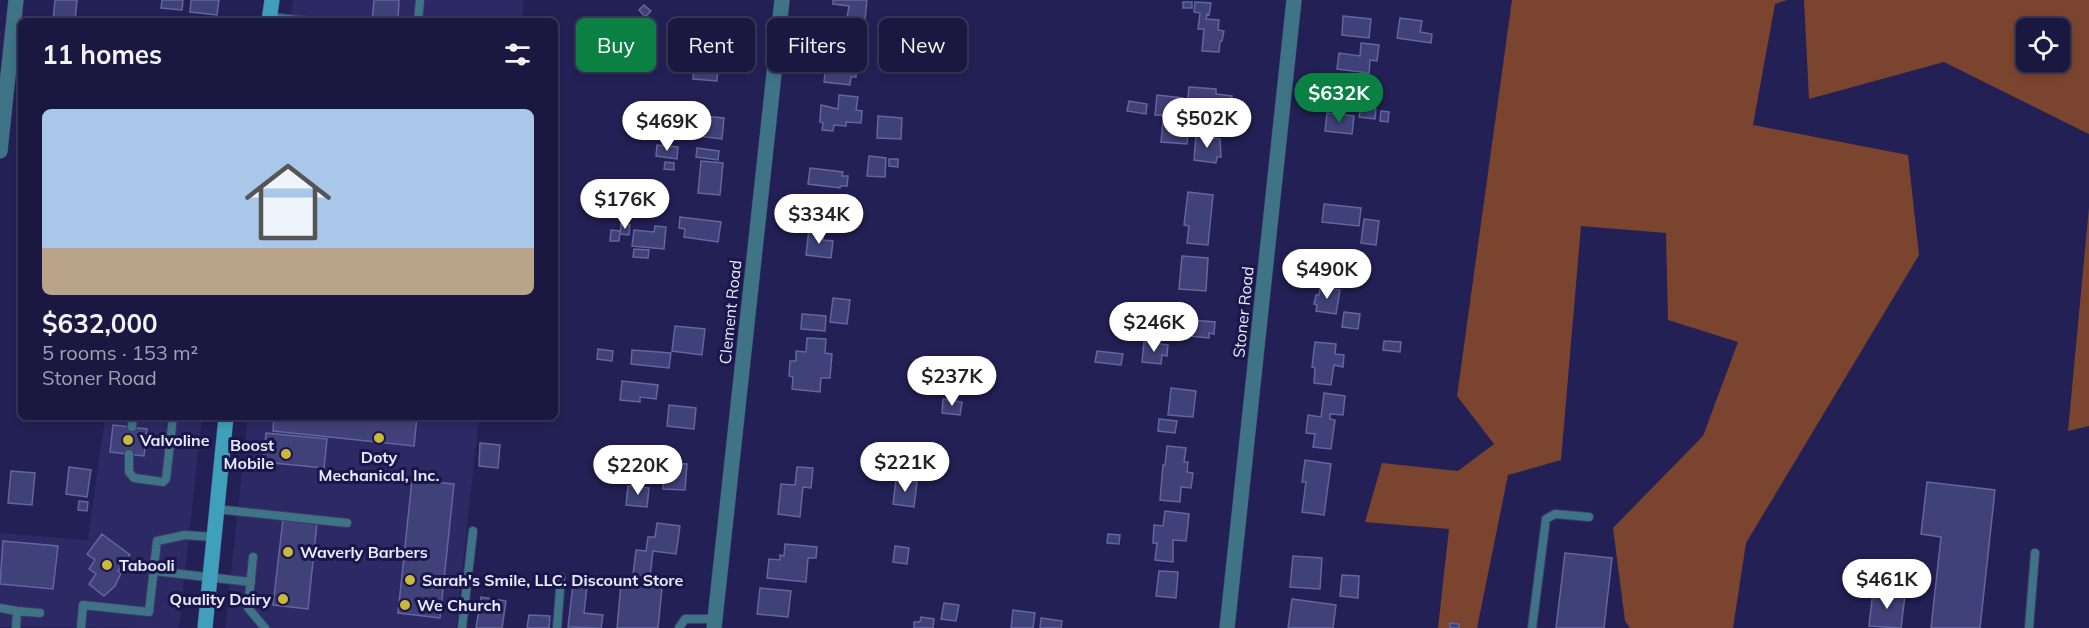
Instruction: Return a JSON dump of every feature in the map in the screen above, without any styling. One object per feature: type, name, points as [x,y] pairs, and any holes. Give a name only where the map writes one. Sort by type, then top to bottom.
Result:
[{"type":"main road","points":[[269,18],[272,0]]},
{"type":"main road","points":[[205,628],[226,420]]},
{"type":"street","points":[[0,151],[16,0]]},
{"type":"street","name":"Clement Road","points":[[715,623],[782,0]]},
{"type":"street","name":"Stoner Road","points":[[1227,628],[1294,0]]},
{"type":"lane","points":[[418,18],[420,0]]},
{"type":"lane","points":[[132,427],[133,420]]},
{"type":"lane","points":[[129,454],[129,472],[134,478],[163,482],[166,479],[173,420]]},
{"type":"lane","points":[[216,510],[347,523]]},
{"type":"lane","points":[[1532,628],[1546,519],[1555,514],[1589,517]]},
{"type":"lane","points":[[462,628],[473,531]]},
{"type":"lane","points":[[81,628],[83,605],[149,612],[157,541],[184,535],[213,537]]},
{"type":"lane","points":[[2029,628],[2036,553]]},
{"type":"lane","points":[[254,557],[248,608],[265,628]]},
{"type":"lane","points":[[154,571],[251,582]]},
{"type":"lane","points":[[557,628],[561,577]]},
{"type":"lane","points":[[0,608],[40,613]]},
{"type":"lane","points":[[16,628],[17,611]]},
{"type":"lane","points":[[679,628],[685,619],[715,623]]},
{"type":"shaded area","points":[[293,0],[524,0],[522,18],[290,18]]},
{"type":"shaded area","points":[[1512,0],[1787,0],[1775,4],[1753,125],[1908,155],[1919,255],[1746,543],[1733,628],[1630,628],[1625,621],[1613,528],[1703,436],[1738,342],[1668,320],[1666,233],[1581,226],[1561,460],[1508,475],[1477,628],[1438,628],[1449,529],[1365,522],[1382,463],[1458,471],[1494,444],[1457,396]]},
{"type":"shaded area","points":[[1804,0],[2089,0],[2089,134],[1944,62],[1809,99]]},
{"type":"shaded area","points":[[2089,207],[2089,426],[2068,431]]},
{"type":"shaded area","points":[[105,420],[202,420],[179,628],[0,627],[0,533],[88,540]]},
{"type":"shaded area","points":[[248,420],[479,420],[456,628],[225,628]]},
{"type":"building","points":[[55,0],[77,0],[75,18],[53,18]]},
{"type":"building","points":[[162,0],[183,0],[182,10],[161,8]]},
{"type":"building","points":[[191,0],[219,0],[217,15],[190,12]]},
{"type":"building","points":[[374,0],[399,0],[398,18],[372,18]]},
{"type":"building","points":[[833,0],[867,0],[865,18],[847,18],[849,6],[833,4]]},
{"type":"building","points":[[1183,2],[1192,2],[1192,8],[1183,8]]},
{"type":"building","points":[[1195,2],[1211,3],[1206,19],[1219,20],[1218,30],[1224,31],[1219,52],[1202,51],[1204,29],[1198,29],[1200,13],[1194,12]]},
{"type":"building","points":[[644,5],[651,11],[645,17],[639,10]]},
{"type":"building","points":[[1343,16],[1371,19],[1369,38],[1342,35]]},
{"type":"building","points":[[1400,18],[1422,21],[1420,32],[1432,34],[1431,43],[1397,38]]},
{"type":"building","points":[[1361,43],[1379,45],[1377,61],[1370,60],[1369,73],[1337,69],[1339,53],[1360,56]]},
{"type":"building","points":[[693,72],[718,72],[717,81],[693,79]]},
{"type":"building","points":[[825,72],[856,72],[856,77],[851,77],[850,85],[824,82]]},
{"type":"building","points":[[1189,87],[1216,89],[1216,94],[1232,96],[1231,103],[1236,103],[1235,116],[1211,114],[1211,108],[1187,106]]},
{"type":"building","points":[[839,95],[858,97],[856,110],[862,111],[861,123],[846,122],[846,126],[834,125],[833,131],[822,130],[821,105],[838,109]]},
{"type":"building","points":[[1157,95],[1183,98],[1181,117],[1155,115]]},
{"type":"building","points":[[1129,101],[1147,104],[1146,114],[1127,111]]},
{"type":"building","points":[[1361,107],[1376,109],[1375,119],[1359,117]]},
{"type":"building","points":[[1381,111],[1389,112],[1388,122],[1380,121]]},
{"type":"building","points":[[1327,113],[1354,116],[1352,134],[1325,131]]},
{"type":"building","points":[[681,114],[724,118],[722,139],[698,136],[698,131],[679,129]]},
{"type":"building","points":[[878,116],[902,118],[901,139],[877,138]]},
{"type":"building","points":[[1163,122],[1189,125],[1187,144],[1161,142]]},
{"type":"building","points":[[1196,136],[1220,139],[1221,157],[1217,157],[1216,163],[1194,160]]},
{"type":"building","points":[[657,145],[678,147],[677,159],[656,156]]},
{"type":"building","points":[[697,148],[719,151],[718,160],[696,157]]},
{"type":"building","points":[[869,156],[886,158],[885,177],[867,176]]},
{"type":"building","points":[[889,159],[898,159],[898,167],[889,166]]},
{"type":"building","points":[[701,161],[723,163],[720,195],[698,193]]},
{"type":"building","points":[[665,162],[674,163],[674,170],[664,169]]},
{"type":"building","points":[[810,168],[843,172],[842,176],[848,176],[847,186],[840,186],[840,188],[808,184]]},
{"type":"building","points":[[1188,192],[1213,195],[1208,245],[1187,243],[1189,226],[1184,225]]},
{"type":"building","points":[[1324,204],[1361,208],[1359,226],[1322,222]]},
{"type":"building","points":[[680,217],[721,222],[718,242],[684,237],[685,229],[679,228]]},
{"type":"building","points":[[1364,219],[1379,221],[1376,245],[1361,243]]},
{"type":"building","points":[[621,224],[630,225],[629,235],[620,234]]},
{"type":"building","points":[[655,226],[666,227],[664,249],[632,246],[634,230],[654,232]]},
{"type":"building","points":[[809,229],[824,231],[823,240],[833,241],[831,258],[806,255]]},
{"type":"building","points":[[611,230],[620,231],[619,241],[610,241]]},
{"type":"building","points":[[634,249],[649,250],[648,258],[633,257]]},
{"type":"building","points":[[1182,256],[1208,258],[1206,291],[1179,289]]},
{"type":"building","points":[[1320,287],[1340,290],[1336,314],[1316,311],[1317,305],[1314,304]]},
{"type":"building","points":[[833,298],[850,300],[847,324],[830,322]]},
{"type":"building","points":[[1157,310],[1169,311],[1169,322],[1156,321]]},
{"type":"building","points":[[1344,312],[1360,314],[1358,329],[1342,327]]},
{"type":"building","points":[[802,314],[826,316],[825,331],[801,329]]},
{"type":"building","points":[[1180,319],[1215,322],[1214,334],[1209,333],[1209,338],[1178,335]]},
{"type":"building","points":[[675,326],[705,329],[702,355],[672,351]]},
{"type":"building","points":[[807,338],[826,339],[825,353],[832,354],[830,378],[821,378],[820,392],[792,389],[793,377],[789,376],[790,361],[796,361],[796,351],[806,352]]},
{"type":"building","points":[[1384,341],[1401,342],[1400,352],[1383,350]]},
{"type":"building","points":[[1144,342],[1168,345],[1167,356],[1162,355],[1161,364],[1142,362]]},
{"type":"building","points":[[1315,342],[1336,344],[1335,354],[1344,355],[1343,367],[1334,365],[1331,385],[1314,383],[1315,368],[1312,367]]},
{"type":"building","points":[[598,349],[613,351],[612,361],[597,359]]},
{"type":"building","points":[[632,350],[671,353],[669,368],[631,364]]},
{"type":"building","points":[[1097,351],[1123,354],[1121,365],[1095,362]]},
{"type":"building","points":[[622,381],[658,385],[656,399],[640,397],[640,402],[620,400]]},
{"type":"building","points":[[1171,388],[1196,391],[1193,417],[1168,415]]},
{"type":"building","points":[[1324,393],[1345,396],[1343,415],[1330,414],[1330,419],[1335,420],[1331,449],[1313,447],[1315,434],[1306,433],[1308,415],[1321,417]]},
{"type":"building","points":[[943,399],[962,402],[960,415],[942,413]]},
{"type":"building","points":[[669,405],[696,408],[694,429],[667,426]]},
{"type":"building","points":[[1159,419],[1177,421],[1175,433],[1158,431]]},
{"type":"building","name":"Doty Mechanical, Inc.","points":[[274,420],[417,420],[414,446],[273,431]]},
{"type":"building","name":"Valvoline","points":[[113,425],[147,429],[144,456],[110,452]]},
{"type":"building","points":[[266,433],[327,439],[324,468],[263,462]]},
{"type":"building","points":[[480,443],[500,445],[498,468],[479,466]]},
{"type":"building","points":[[1167,446],[1186,448],[1184,462],[1188,462],[1187,472],[1193,473],[1191,488],[1181,487],[1180,502],[1160,500]]},
{"type":"building","points":[[1305,460],[1331,464],[1324,515],[1302,512],[1306,482],[1302,482]]},
{"type":"building","points":[[668,463],[687,464],[685,490],[663,489]]},
{"type":"building","points":[[69,467],[91,470],[87,497],[66,494]]},
{"type":"building","points":[[797,467],[813,468],[811,488],[803,487],[800,517],[778,514],[781,484],[795,485]]},
{"type":"building","points":[[11,471],[35,473],[32,505],[8,503]]},
{"type":"building","points":[[896,479],[917,482],[914,507],[893,504]]},
{"type":"building","points":[[412,480],[454,484],[440,618],[398,613]]},
{"type":"building","points":[[1927,482],[1995,490],[1980,628],[1931,628],[1941,537],[1921,534]]},
{"type":"building","points":[[628,486],[649,488],[647,507],[626,505]]},
{"type":"building","points":[[79,501],[88,502],[87,511],[78,510]]},
{"type":"building","points":[[1165,511],[1189,514],[1186,541],[1173,540],[1173,562],[1155,560],[1157,543],[1153,543],[1154,525],[1163,526]]},
{"type":"building","points":[[283,519],[317,523],[308,609],[273,605]]},
{"type":"building","points":[[657,523],[680,526],[676,554],[653,551],[650,577],[633,575],[636,550],[646,551],[648,537],[655,537]]},
{"type":"building","name":"Tabooli","points":[[102,534],[130,555],[118,571],[121,573],[115,586],[104,596],[89,584],[96,574],[89,569],[95,560],[87,554]]},
{"type":"building","points":[[1108,534],[1120,535],[1119,544],[1107,543]]},
{"type":"building","points":[[3,541],[58,546],[53,589],[0,584]]},
{"type":"building","points":[[785,544],[817,547],[816,558],[808,558],[806,582],[767,578],[769,559],[780,560],[780,555],[784,556]]},
{"type":"building","points":[[895,546],[909,548],[907,564],[893,562]]},
{"type":"building","points":[[1565,553],[1612,558],[1604,628],[1556,628]]},
{"type":"building","points":[[1293,556],[1322,558],[1320,589],[1290,587]]},
{"type":"building","points":[[1159,571],[1178,572],[1176,598],[1156,596]]},
{"type":"building","points":[[1342,575],[1359,576],[1358,598],[1340,596]]},
{"type":"building","points":[[573,584],[587,586],[584,613],[603,615],[601,628],[568,627]]},
{"type":"building","points":[[621,584],[662,588],[658,628],[617,628]]},
{"type":"building","points":[[760,588],[791,591],[788,617],[757,614]]},
{"type":"building","points":[[1873,591],[1905,595],[1901,628],[1869,626]]},
{"type":"building","points":[[481,597],[506,601],[502,628],[476,628]]},
{"type":"building","points":[[1292,599],[1336,605],[1333,628],[1288,628]]},
{"type":"building","points":[[944,603],[959,605],[956,621],[941,619]]},
{"type":"building","points":[[1013,610],[1035,613],[1033,628],[1011,628]]},
{"type":"building","points":[[529,615],[550,616],[549,628],[527,628]]},
{"type":"building","points":[[921,617],[934,619],[933,628],[914,628],[914,622],[920,622]]},
{"type":"building","points":[[1041,618],[1062,621],[1061,628],[1040,628]]},
{"type":"building","points":[[1450,623],[1459,624],[1459,628],[1450,628]]},
{"type":"place","name":"Doty Mechanical, Inc.","points":[[379,438]]},
{"type":"place","name":"Valvoline","points":[[128,440]]},
{"type":"place","name":"Boost Mobile","points":[[286,454]]},
{"type":"place","name":"Waverly Barbers","points":[[288,552]]},
{"type":"place","name":"Tabooli","points":[[107,565]]},
{"type":"place","name":"Sarah's Smile, LLC. Discount Store","points":[[410,580]]},
{"type":"place","name":"Quality Dairy","points":[[283,599]]},
{"type":"place","name":"We Church","points":[[405,605]]}]
